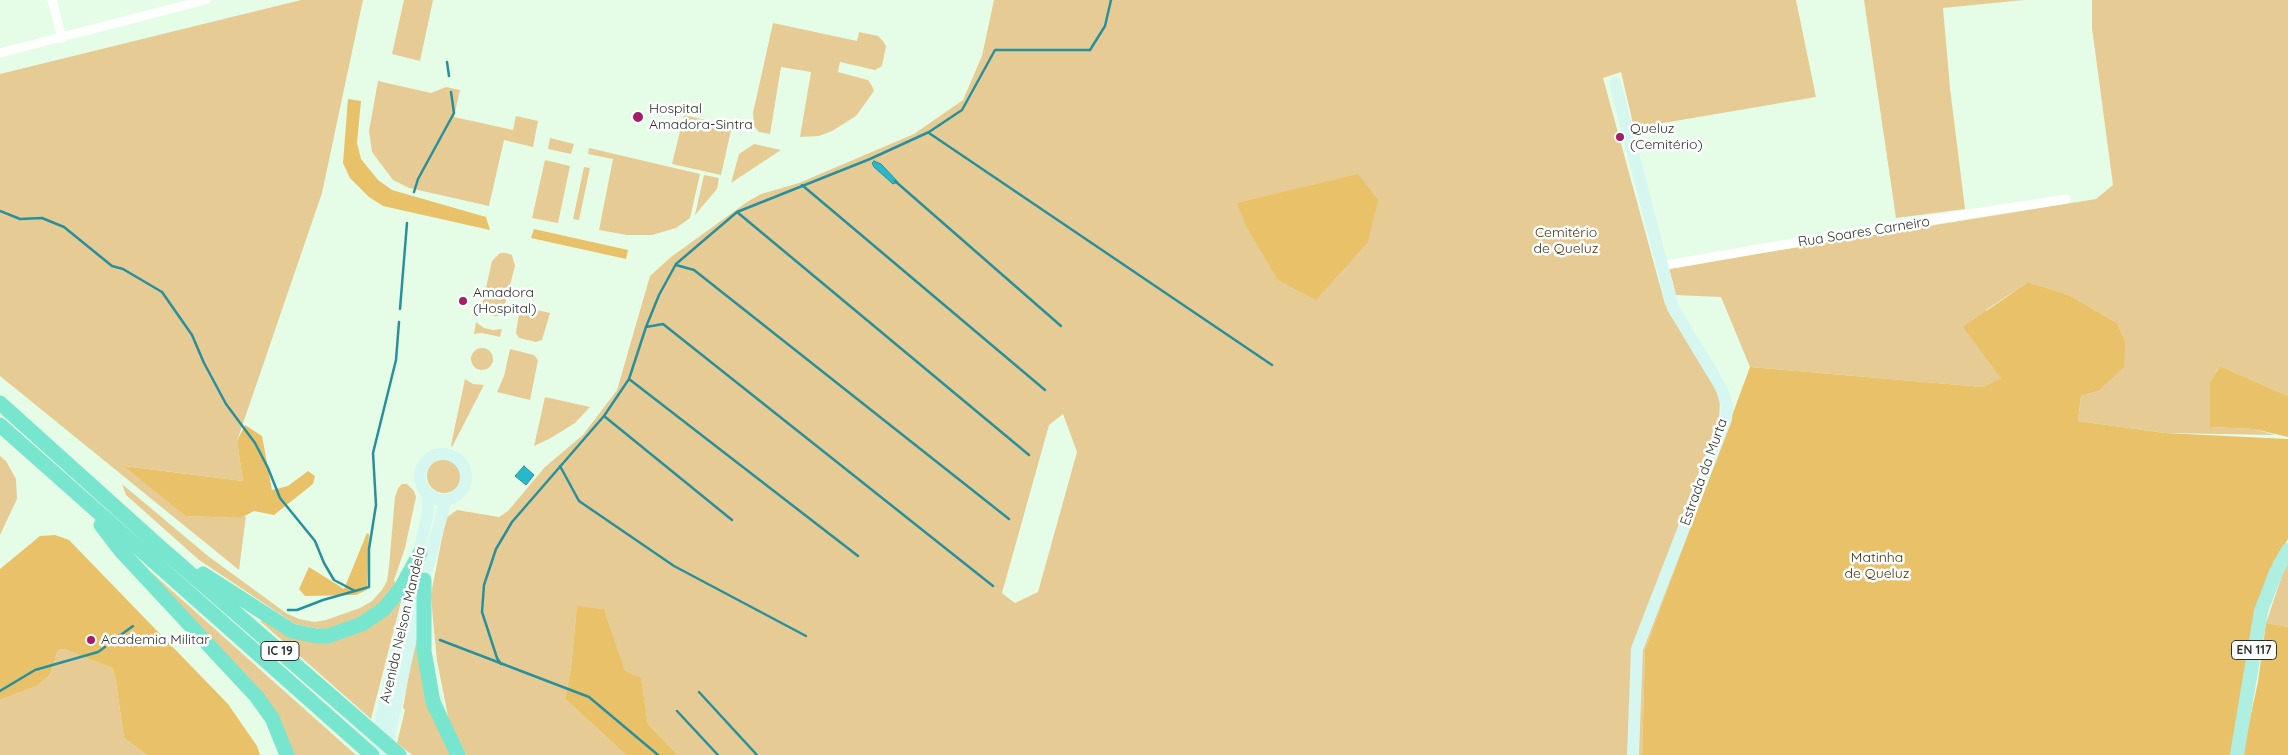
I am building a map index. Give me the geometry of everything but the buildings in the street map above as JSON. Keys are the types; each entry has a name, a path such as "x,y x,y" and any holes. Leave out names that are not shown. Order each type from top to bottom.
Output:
{"highway":[{"name":"IC 19","path":"0,403 162,548 399,755"},
{"name":"IC 19","path":"0,425 373,755"},
{"path":"81,498 121,551 256,696 272,718 287,755"},
{"path":"162,548 277,623 292,631 317,636 342,632 362,624 384,609 401,588 420,553"},
{"path":"424,580 424,652 433,702 458,755"}],"main road":[{"name":"EN 117","path":"2237,755 2261,611 2276,572 2288,550"}],"street":[{"path":"52,0 62,38"},
{"path":"0,53 206,0"},
{"name":"Estrada da Murta","path":"1615,83 1672,308 1722,389 1727,407 1726,419 1636,649 1633,755"},
{"name":"Rua Soares Carneiro","path":"1661,266 1886,227 2066,199"},
{"path":"438,454 448,454 462,464 467,479 465,486 457,496 446,500 440,500 428,494 420,479 425,463 438,454"},
{"name":"Avenida Nelson Mandela","path":"373,755 420,553 428,514 428,494"},
{"name":"Avenida Nelson Mandela","path":"385,755 424,580 446,500"}],"green space":[{"path":"301,0 363,0 322,193 237,441 243,481 125,466 185,516 241,518 246,516 239,570 0,376 0,74"},
{"path":"404,0 433,0 420,61 392,54"},
{"name":"Cemitério de Queluz","path":"994,0 1796,0 1816,97 1634,128 1621,72 1603,78 1665,304 1711,378 1720,401 1719,420 1727,429 1645,650 1642,755 678,755 648,724 641,679 625,672 604,609 577,607 571,667 565,699 626,755 466,755 449,721 437,661 433,620 431,594 446,518 457,510 499,517 508,511 545,467 583,435 617,390 650,276 671,257 761,194 799,183 914,134 963,100 982,56","holes":["1063,414 1077,452 1038,592 1015,603 1002,593 1049,425"]},
{"path":"1864,0 2024,0 1943,8 1950,88 1965,209 1896,218"},
{"path":"2092,0 2288,0 2288,396 2220,366 2210,382 2210,427 2254,429 2275,435 2165,433 2078,421 2081,396 2098,391 2125,341 2117,323 2069,295 2028,282 1986,310 2001,378 1983,387 1750,367 1721,297 1676,295 1669,268 2096,199 2113,185 2092,28"},
{"path":"773,23 857,41 859,32 878,36 883,41 886,46 882,66 875,70 840,62 838,72 868,80 874,91 856,116 832,131 819,136 800,137 811,72 781,67 770,134 759,132 754,126 753,113"},
{"path":"378,81 431,93 446,87 460,90 454,117 513,130 516,116 538,121 533,147 504,140 489,206 409,188 393,180 372,152 369,131"},
{"path":"348,99 361,101 357,143 361,159 378,180 392,190 486,217 490,230 383,206 369,197 350,178 343,163"},
{"path":"684,115 732,126 721,175 672,164"},
{"path":"550,138 574,144 571,154 548,149"},
{"path":"754,144 781,150 731,183 739,154"},
{"path":"589,148 700,174 690,218 676,228 652,235 627,235 599,230 613,159 588,154"},
{"path":"545,160 570,166 558,223 532,218"},
{"path":"584,167 590,168 579,220 573,219"},
{"path":"1358,174 1378,200 1368,242 1316,300 1278,280 1246,226 1237,203"},
{"path":"704,175 719,178 717,189 695,215"},
{"path":"534,229 628,250 626,259 531,238"},
{"path":"500,253 512,255 515,266 503,312 498,316 492,316 485,313 483,301 492,261"},
{"name":"Matinha de Queluz","path":"2028,282 2069,295 2117,323 2125,341 2124,367 2098,391 2081,396 2078,421 2165,433 2288,439 2288,539 2273,563 2232,755 1642,755 1645,650 1750,367 1983,387 2001,378 1963,327"},
{"path":"520,306 550,313 542,340 536,342 519,338 516,333"},
{"path":"476,322 484,328 502,329 500,337 482,333 474,334"},
{"path":"478,348 486,348 493,355 493,363 486,370 478,370 471,363 471,355"},
{"path":"510,349 534,355 538,360 530,400 497,392 504,376"},
{"path":"2220,366 2288,396 2288,437 2254,429 2210,427 2210,382"},
{"path":"465,379 473,384 484,385 452,447 451,445"},
{"path":"545,397 590,407 575,423 534,446"},
{"path":"245,425 262,436 272,490 288,486 308,471 315,476 313,484 274,515 254,511 241,518 185,516 124,466 243,481 237,441"},
{"path":"0,456 6,461 16,479 17,499 0,535"},
{"path":"444,459 451,460 456,464 460,469 460,483 456,488 451,492 444,493 437,492 432,488 428,483 427,476 428,469 432,464 437,460"},
{"path":"122,484 208,556 286,613 299,619 314,622 326,620 360,608 372,601 382,590 387,581 395,497 398,488 402,484 407,484 414,491 416,497 405,548 394,580 396,585 379,605 359,619 326,630 295,624 199,560 126,495"},
{"path":"367,533 369,534 367,590 356,595 305,596 299,589 309,567 344,589"},
{"name":"Academia Militar","path":"55,535 69,540 228,704 257,746 260,755 147,755 124,738 115,676 112,668 64,649 58,650 50,675 37,686 0,700 0,569 40,536"},
{"path":"2288,563 2288,627 2266,623"},
{"path":"152,573 356,755 292,755 286,739 150,575"},
{"path":"402,598 371,719 260,621 266,620 323,640"},
{"path":"577,606 604,609 625,671 641,678 648,724 678,755 626,755 565,699 571,667"},
{"path":"2266,623 2288,627 2288,755 2242,755 2258,682"},
{"path":"416,633 452,755 412,755 397,743 405,710 403,708"},
{"path":"64,649 112,668 115,676 124,738 147,755 0,755 0,700 37,686 50,675 58,650"}],"water":[{"path":"874,161 881,164 898,182 893,184 874,167 872,163"},
{"path":"524,466 534,475 526,485 515,476"}],"waterway":[{"path":"501,664 497,658 482,612 484,585 496,549 512,522 604,416 629,379 659,295 676,264 737,212 870,159 929,132 962,110 995,50 1090,50 1105,26 1111,0"},
{"path":"447,62 449,76"},
{"path":"414,192 418,179 454,113 451,92"},
{"path":"929,133 1272,365"},
{"path":"895,181 1061,326"},
{"path":"802,185 1045,390"},
{"path":"0,211 20,219 42,218 64,227 112,266 123,269 162,292 192,335 204,363 226,404 255,443 280,498 315,541 324,563 334,580 355,591"},
{"path":"737,212 1029,455"},
{"path":"400,309 407,223"},
{"path":"676,265 694,270 1009,519"},
{"path":"288,610 297,610 323,600 369,587 369,549 376,505 373,453 396,360 399,322"},
{"path":"646,327 663,324 993,586"},
{"path":"629,379 858,556"},
{"path":"604,416 732,520"},
{"path":"560,466 579,501 674,566 806,636"},
{"path":"118,637 133,626"},
{"path":"440,640 589,697 658,755"},
{"path":"0,691 35,670 98,652 105,647"},
{"path":"699,692 757,755"},
{"path":"677,711 718,755"}],"place":[{"name":"Hospital Amadora-Sintra","path":"638,117"},
{"name":"Queluz (Cemitério)","path":"1620,137"},
{"name":"Amadora (Hospital)","path":"463,301"},
{"name":"Academia Militar","path":"91,640"}]}
